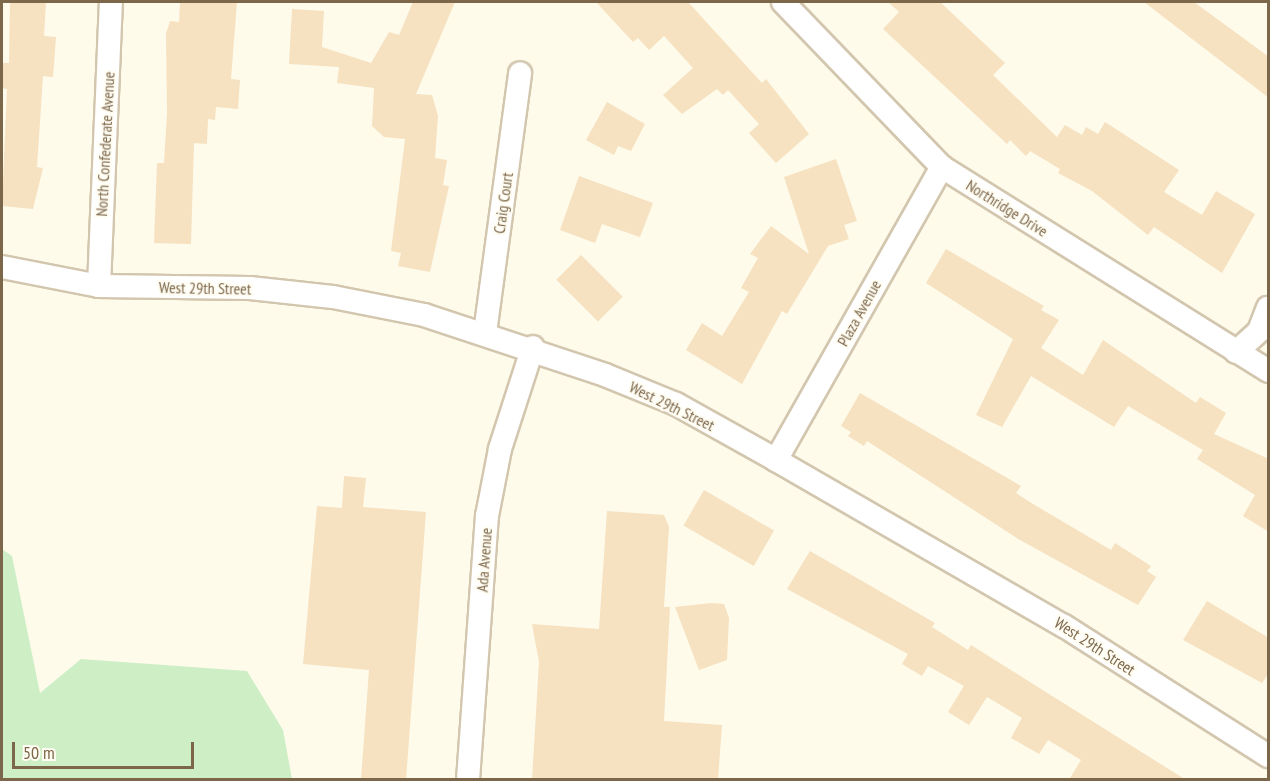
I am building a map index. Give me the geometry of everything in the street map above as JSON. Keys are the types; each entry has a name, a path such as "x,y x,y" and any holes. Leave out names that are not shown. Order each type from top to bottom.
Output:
{"street":[{"name":"North Confederate Avenue","path":"99,286 111,2"},
{"name":"Northridge Drive","path":"783,2 942,167 1236,352 1269,370"},
{"name":"Craig Court","path":"485,333 520,73"},
{"name":"Plaza Avenue","path":"776,460 942,167"},
{"name":"West 29th Street","path":"2,267 99,286 250,288 333,297 485,333 533,347 676,404 1064,626 1269,756"},
{"path":"1236,352 1259,331 1269,308"},
{"name":"Ada Avenue","path":"468,780 487,516 500,449 533,347"}],"green space":[{"path":"2,549 12,556 40,693 81,659 247,671 283,730 292,779 2,779"}],"building":[{"path":"10,2 46,2 44,36 56,37 53,77 43,76 37,167 43,168 33,209 2,206 7,89 2,88 2,63 9,63"},
{"path":"180,2 237,2 231,79 240,80 238,109 216,107 215,120 208,119 207,144 194,143 191,244 154,243 157,163 164,163 167,113 166,34 170,21 179,22"},
{"path":"413,2 455,2 416,94 432,95 438,116 435,158 447,160 443,185 449,186 430,272 398,266 401,253 391,251 405,139 384,137 372,126 374,88 337,83 339,67 289,64 292,9 324,11 322,47 371,63 389,32 399,35"},
{"path":"596,2 688,2 762,83 766,79 809,134 776,163 749,133 759,124 728,90 723,95 717,89 682,114 663,95 693,68 664,36 649,50 638,38 633,42"},
{"path":"888,2 940,2 1005,63 993,75 1057,137 1065,125 1082,135 1086,127 1098,134 1105,122 1179,170 1164,192 1202,215 1216,191 1255,214 1222,273 1154,227 1148,235 1092,191 1058,173 1060,169 1030,151 1026,156 1010,140 1007,144 883,29 899,12"},
{"path":"1144,2 1194,2 1269,57 1269,98"},
{"path":"607,102 645,124 631,151 618,146 614,155 586,140"},
{"path":"836,159 857,221 844,225 849,239 828,246 787,314 782,311 742,384 686,350 702,323 722,336 749,292 741,288 758,258 750,254 771,226 809,254 784,177"},
{"path":"579,176 653,203 640,237 602,224 595,243 560,230"},
{"path":"946,249 1044,306 1041,310 1059,320 1041,348 1083,375 1103,340 1196,403 1200,397 1226,413 1214,434 1269,459 1269,532 1243,516 1255,495 1197,459 1203,450 1128,406 1114,427 1031,376 1002,427 976,415 1013,339 926,283"},
{"path":"581,255 623,297 598,321 556,280"},
{"path":"860,393 1021,486 1016,493 1033,504 1111,550 1115,543 1151,566 1147,571 1156,577 1138,605 1020,540 867,441 864,446 848,436 851,432 841,426"},
{"path":"344,476 366,478 363,507 426,512 406,780 361,780 369,670 303,664 317,506 342,508"},
{"path":"704,490 774,530 754,566 684,526"},
{"path":"607,511 664,515 669,527 664,607 670,607 664,721 722,725 718,780 532,780 539,662 532,624 599,629"},
{"path":"810,551 935,623 932,627 968,650 971,645 1186,780 1069,780 1081,760 1048,740 1039,754 1011,738 1022,718 987,697 969,725 948,712 964,686 928,666 922,676 902,664 908,654 787,589"},
{"path":"1207,601 1269,638 1269,673 1262,683 1183,640"},
{"path":"724,604 729,618 727,660 699,670 675,607"}]}
